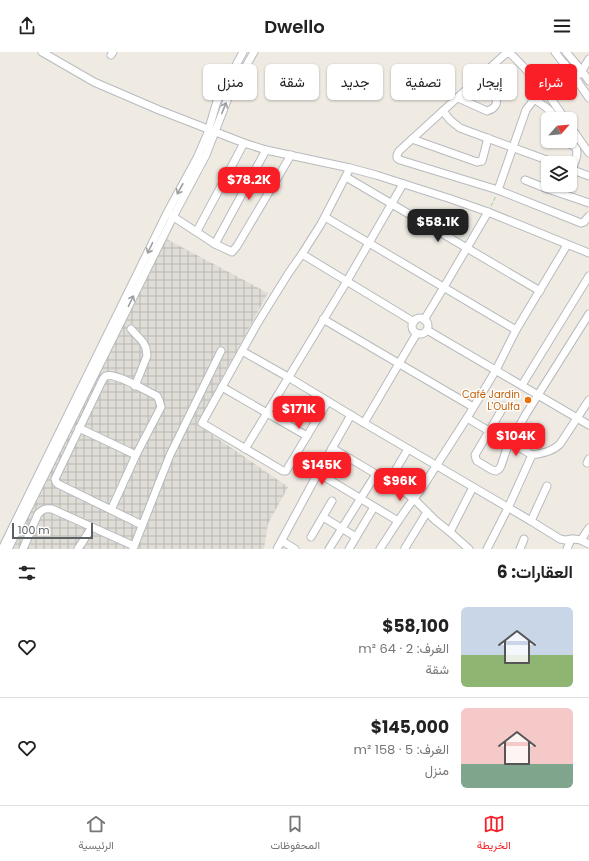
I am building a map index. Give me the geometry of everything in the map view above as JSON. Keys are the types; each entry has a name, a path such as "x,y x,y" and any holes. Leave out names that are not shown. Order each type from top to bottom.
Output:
{"street":[{"path":"42,52 94,82 211,131 266,150 350,168 489,210 589,253"},
{"path":"211,131 217,101 243,52"},
{"path":"8,549 197,158 254,52"},
{"path":"555,52 565,64"},
{"path":"566,52 589,81"},
{"path":"525,68 511,54 507,53 399,151 397,158 498,192 581,224 589,216"},
{"path":"577,78 589,59"},
{"path":"577,80 589,98"},
{"path":"458,98 488,111 492,110 496,106 497,100"},
{"path":"498,192 526,110 533,100"},
{"path":"535,100 551,112"},
{"path":"552,100 560,112"},
{"path":"444,111 450,120 460,128 541,158"},
{"path":"577,136 589,153"},
{"path":"412,139 477,162 482,161 488,138"},
{"path":"197,231 244,143"},
{"path":"215,244 266,150"},
{"path":"170,215 215,244 232,252 291,155"},
{"path":"328,401 286,471 283,471 202,423 242,351 288,274 325,217 350,168"},
{"path":"577,172 589,176"},
{"path":"346,178 540,291"},
{"path":"525,180 541,184"},
{"path":"245,449 347,281 403,184"},
{"path":"565,192 589,203"},
{"path":"424,320 489,210"},
{"path":"2,549 170,215"},
{"path":"325,217 516,330"},
{"path":"380,549 437,466 467,418 496,370 516,330 568,245"},
{"path":"302,254 414,322"},
{"path":"522,385 589,276"},
{"path":"504,406 475,455 477,461 496,471 501,466 507,448 526,414 588,318"},
{"path":"323,319 473,407"},
{"path":"418,319 424,320 428,325 428,330 422,334 416,333 412,327 414,322 418,319"},
{"path":"131,329 143,342 146,348 147,356 135,386"},
{"path":"428,330 589,425"},
{"path":"364,423 416,333"},
{"path":"22,549 38,514 46,508 52,509 92,527 133,548 170,455 221,351"},
{"path":"242,351 560,539 581,540 589,544"},
{"path":"111,510 136,455 161,407 157,396 112,375 106,376 102,380 55,478 58,484 111,510 142,525"},
{"path":"222,387 307,436"},
{"path":"510,442 532,455 556,448 589,400"},
{"path":"277,549 351,415"},
{"path":"467,418 489,431"},
{"path":"79,428 136,455"},
{"path":"332,448 389,481 414,499 469,549"},
{"path":"389,481 408,449"},
{"path":"487,549 498,530 532,455"},
{"path":"318,473 398,521"},
{"path":"329,549 376,474"},
{"path":"531,521 547,486"},
{"path":"450,532 473,487"},
{"path":"311,537 332,501"},
{"path":"349,549 374,507"},
{"path":"405,548 427,512"},
{"path":"322,517 356,538"},
{"path":"78,549 92,527"},
{"path":"581,540 589,528"},
{"path":"520,549 524,539"},
{"path":"567,549 571,539"},
{"path":"282,541 295,549"}],"path":[{"path":"489,210 498,192"}],"shaded area":[{"path":"161,236 268,293 197,424 288,487 268,524 264,549 12,549"}],"place":[{"name":"Café Jardin L'Oulfa","path":"528,400"}]}
